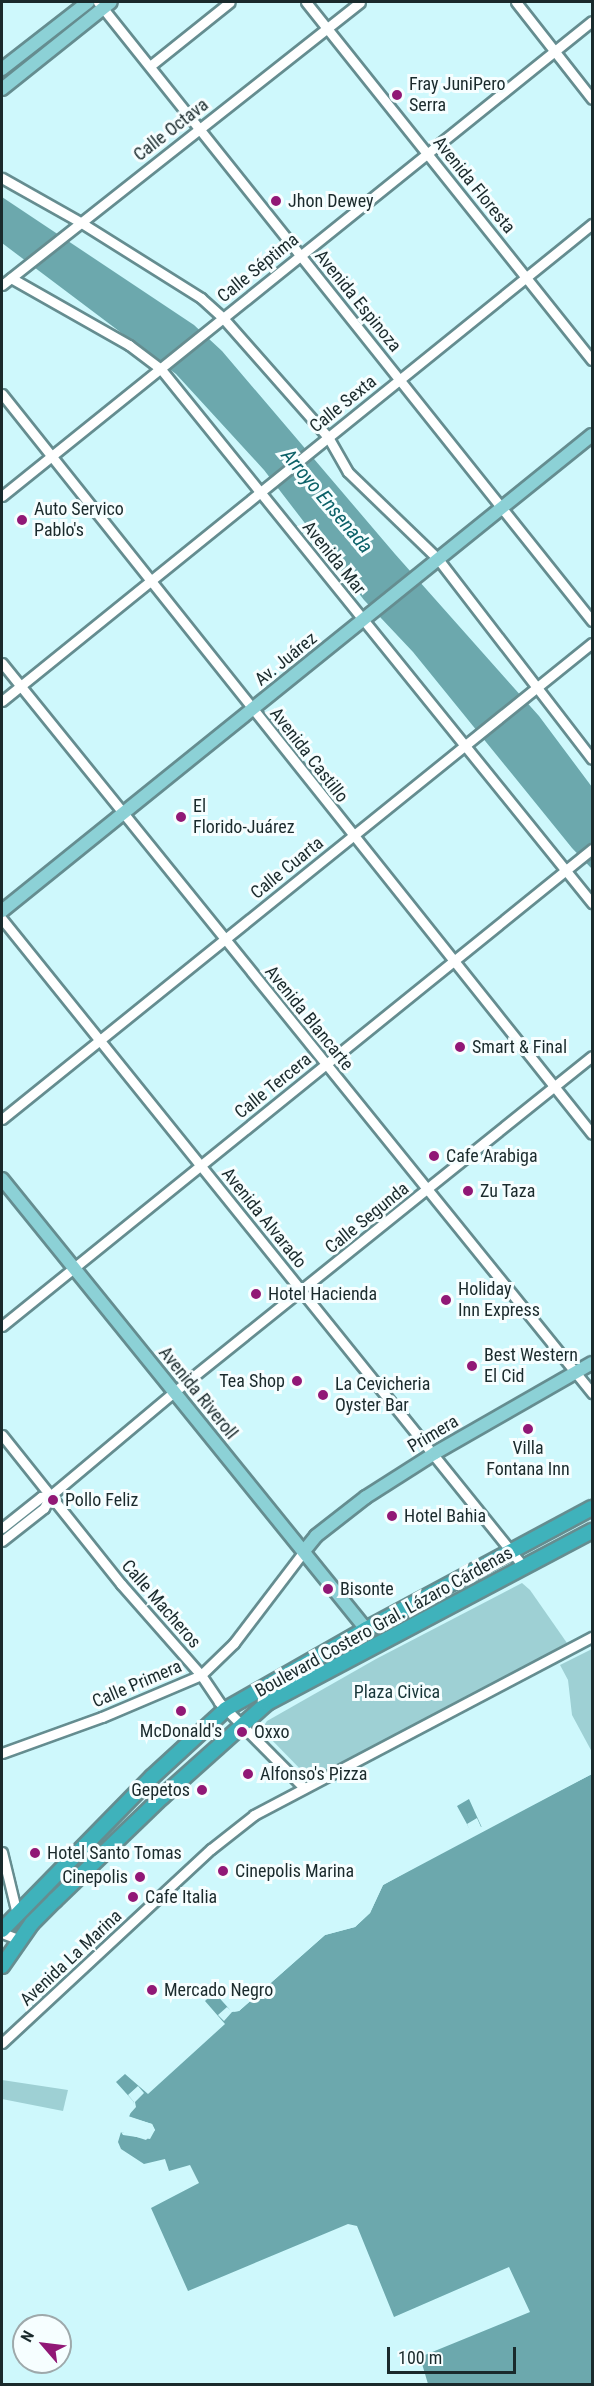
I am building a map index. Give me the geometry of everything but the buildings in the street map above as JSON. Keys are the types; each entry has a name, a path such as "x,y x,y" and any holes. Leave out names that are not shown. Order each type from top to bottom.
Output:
{"highway":[{"name":"Boulevard Costero Gral. Lázaro Cárdenas","path":"2,1931 152,1776 226,1709 366,1629 592,1508"},
{"name":"Boulevard Costero Gral. Lázaro Cárdenas","path":"2,1966 32,1923 155,1804 267,1703 592,1531"}],"main road":[{"path":"2,69 88,2"},
{"path":"2,89 104,4"},
{"name":"Av. Juárez","path":"2,911 592,435"},
{"name":"Avenida Riveroll","path":"2,1179 366,1629"},
{"name":"Primera","path":"304,1551 316,1536 338,1517 435,1453 592,1363"}],"street":[{"path":"150,66 230,2"},
{"name":"Avenida Floresta","path":"306,2 592,360"},
{"name":"Calle Octava","path":"2,285 360,2"},
{"path":"516,2 592,99"},
{"name":"Avenida Espinoza","path":"104,4 150,66 592,621"},
{"name":"Calle Séptima","path":"2,496 592,21"},
{"path":"2,178 80,222 201,298 223,318 325,439 348,472 438,559 592,759"},
{"name":"Calle Sexta","path":"2,700 592,224"},
{"name":"Avenida Mar","path":"11,278 129,345 160,368 261,491 362,620 467,742 569,867 592,903"},
{"name":"Avenida Castillo","path":"2,394 352,836 592,1134"},
{"name":"Calle Cuarta","path":"2,1119 592,643"},
{"name":"Avenida Blancarte","path":"2,663 426,1191 592,1393"},
{"name":"Calle Tercera","path":"2,1326 592,849"},
{"name":"Avenida Alvarado","path":"2,919 524,1566"},
{"name":"Calle Segunda","path":"2,1541 46,1500 174,1392 302,1292 592,1056"},
{"name":"Calle Macheros","path":"2,1435 46,1500 201,1675 241,1726 304,1788"},
{"name":"Calle Segunda","path":"2,1528 46,1500"},
{"name":"Calle Primera","path":"2,1753 102,1717 201,1675 234,1644 304,1551"},
{"name":"Avenida La Marina","path":"2,2043 238,1827 272,1803 592,1637"},
{"path":"2,1852 17,1914 32,1923"},
{"path":"2,1918 17,1914"},
{"path":"2,1931 20,1940"}],"green space":[{"name":"Plaza Civica","path":"522,1583 530,1590 567,1643 321,1778 308,1777 265,1733 263,1727 267,1721 376,1659"},
{"path":"592,1649 592,1752 572,1715 568,1680 560,1665"},
{"path":"2,2080 68,2090 63,2111 2,2099"}],"water":[{"name":"Arroyo Ensenada","path":"2,197 194,325 222,351 395,554 539,716 592,787 592,869 572,848 413,652 364,600 264,470 176,374 2,243"},
{"path":"592,1774 592,2384 428,2384 420,2357 530,2312 509,2267 394,2317 357,2226 348,2224 188,2291 151,2208 199,2183 190,2165 169,2171 165,2159 144,2164 121,2149 118,2142 121,2132 146,2140 155,2130 152,2124 129,2117 134,2102 116,2082 125,2074 148,2094 225,2024 205,2001 214,1992 232,2012 239,2011 325,1935 355,1927 370,1913 383,1885 473,1835 457,1806 469,1799 483,1830"}],"pier":[{"path":"592,1771 592,1774 383,1885 370,1913 355,1927 325,1935 239,2011 233,2012 324,1933 349,1927 361,1920 370,1909 378,1886 471,1833 467,1824 477,1818 481,1827 484,1826"},
{"path":"227,2007 233,2012 224,2021 218,2015"},
{"path":"138,2086 144,2093 135,2102 136,2107 128,2116 152,2124 155,2130 150,2139 123,2135 121,2132 146,2137 152,2130 148,2124 128,2120 125,2116 134,2102 128,2095"}],"place":[{"name":"Fray JuniPero Serra","path":"397,95"},
{"name":"Jhon Dewey","path":"276,201"},
{"name":"Auto Servico Pablo's","path":"22,520"},
{"name":"El Florido-Juárez","path":"181,817"},
{"name":"Smart & Final","path":"460,1047"},
{"name":"Cafe Arabiga","path":"434,1156"},
{"name":"Zu Taza","path":"468,1191"},
{"name":"Hotel Hacienda","path":"256,1294"},
{"name":"Holiday Inn Express","path":"446,1300"},
{"name":"Best Western El Cid","path":"472,1366"},
{"name":"Tea Shop","path":"297,1381"},
{"name":"La Cevicheria Oyster Bar","path":"323,1395"},
{"name":"Villa Fontana Inn","path":"528,1429"},
{"name":"Pollo Feliz","path":"53,1500"},
{"name":"Hotel Bahia","path":"392,1516"},
{"name":"Bisonte","path":"328,1589"},
{"name":"McDonald's","path":"181,1711"},
{"name":"Oxxo","path":"242,1732"},
{"name":"Alfonso's Pizza","path":"248,1774"},
{"name":"Gepetos","path":"202,1790"},
{"name":"Hotel Santo Tomas","path":"35,1853"},
{"name":"Cinepolis Marina","path":"223,1871"},
{"name":"Cinepolis","path":"140,1877"},
{"name":"Cafe Italia","path":"133,1897"},
{"name":"Mercado Negro","path":"152,1990"}]}
